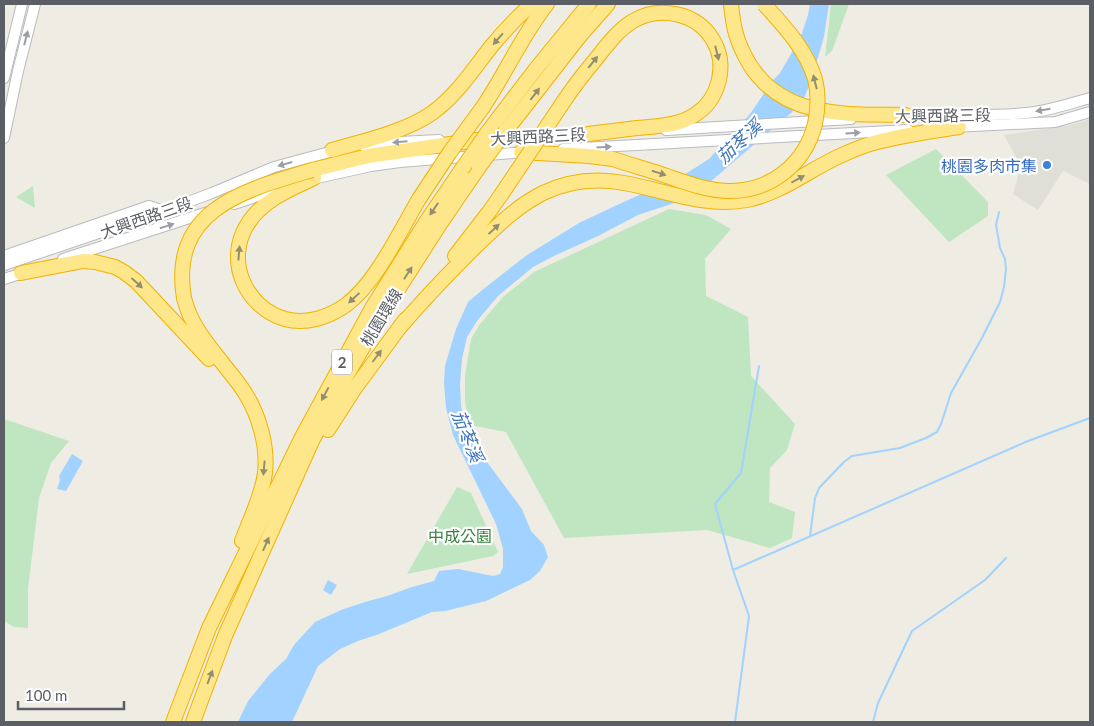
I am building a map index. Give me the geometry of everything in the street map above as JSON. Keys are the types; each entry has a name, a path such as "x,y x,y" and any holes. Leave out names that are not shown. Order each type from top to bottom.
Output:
{"highway":[{"path":"332,150 406,127 431,114 454,93 511,24 532,4"},
{"path":"313,174 269,202 256,214 247,225 238,251 238,266 241,278 248,292 266,310 286,319 301,321 325,316 347,304 369,282 381,265 419,199 483,106 532,24 547,4"},
{"name":"桃園環線","path":"192,722 225,636 253,571 320,425 341,385 440,224 479,167 495,134 535,70 589,4"},
{"name":"桃園環線","path":"236,564 302,436 372,308 428,218 462,169 495,134 608,4"},
{"path":"731,4 734,25 746,59 758,76 772,90 805,107 833,112 906,115"},
{"path":"521,152 589,156 613,160 696,185 729,191 742,190 768,183 783,174 797,161 809,140 817,114 818,100 815,78 804,52 764,4"},
{"path":"278,516 337,415 371,364 476,229 564,101 605,48 633,21 653,13 671,13 689,18 706,31 714,41 718,54 720,76 714,94 704,108 688,119 664,126 588,134"},
{"path":"400,326 449,272 502,221 544,193 584,181 605,181 627,184 700,201 736,202 774,191 840,156 876,142 959,127"},
{"path":"173,722 236,564 265,473 263,438 258,420 246,394 190,318 181,278 183,260 191,238 214,209 240,194 271,182 313,174 368,156 495,134"},
{"path":"21,273 84,262 105,264 124,272 146,291 227,378 258,420"}],"street":[{"path":"4,78 5,66 22,4"},
{"path":"4,138 35,4"},
{"path":"5,66 18,71"},
{"name":"大興西路三段","path":"4,265 164,211 212,193 274,166 332,150 495,134 588,134 719,128 906,115 1033,112 1057,108 1090,98"},
{"name":"大興西路三段","path":"4,278 313,174 400,162 521,152 1055,122 1090,112"},
{"path":"4,256 149,206 164,211"}],"shaded area":[{"path":"1090,119 1090,184 1063,171 1038,210 1013,194 1021,166 1004,135 1071,125"}],"green space":[{"path":"831,4 849,4 832,51 825,57"},
{"path":"936,149 988,202 988,216 949,242 886,175"},
{"path":"33,186 35,208 16,197"},
{"path":"669,209 706,215 731,229 705,259 706,296 748,317 751,376 795,424 787,450 770,468 769,502 795,512 792,538 770,548 707,530 564,538 506,432 470,425 465,402 465,375 471,339 480,324 503,297 534,272"},
{"path":"4,419 69,441 51,463 39,498 28,589 28,628 14,627 4,621"},
{"name":"中成公園","path":"457,487 471,493 498,552 493,556 407,574"}],"water":[{"name":"茄苳溪","path":"810,4 829,4 824,37 804,98 791,113 710,182 688,196 638,215 533,267 498,296 477,321 467,337 462,359 460,384 461,406 465,424 475,446 522,509 531,531 544,545 548,557 540,571 530,580 486,601 445,611 432,612 340,649 318,666 292,722 238,722 248,701 270,674 286,659 294,645 315,622 341,610 434,581 439,571 458,569 493,576 500,574 503,567 503,549 496,524 453,435 446,408 445,366 456,329 468,302 527,255 579,223 687,173 709,159 750,114 766,88 780,73 802,33"},
{"path":"72,454 83,461 66,491 57,489 60,480 59,476"},
{"path":"328,580 337,585 331,595 323,590"}],"waterway":[{"path":"810,536 815,498 819,488 844,462 852,456 900,448 937,432 951,393 1000,302 1006,269 996,225 999,212"},
{"path":"733,570 715,504 741,473 759,366"},
{"path":"735,722 749,616 733,570 1028,441 1090,418"},
{"path":"873,722 878,703 912,631 985,580 1006,558"}],"place":[{"name":"桃園多肉市集","path":"1047,165"}]}
